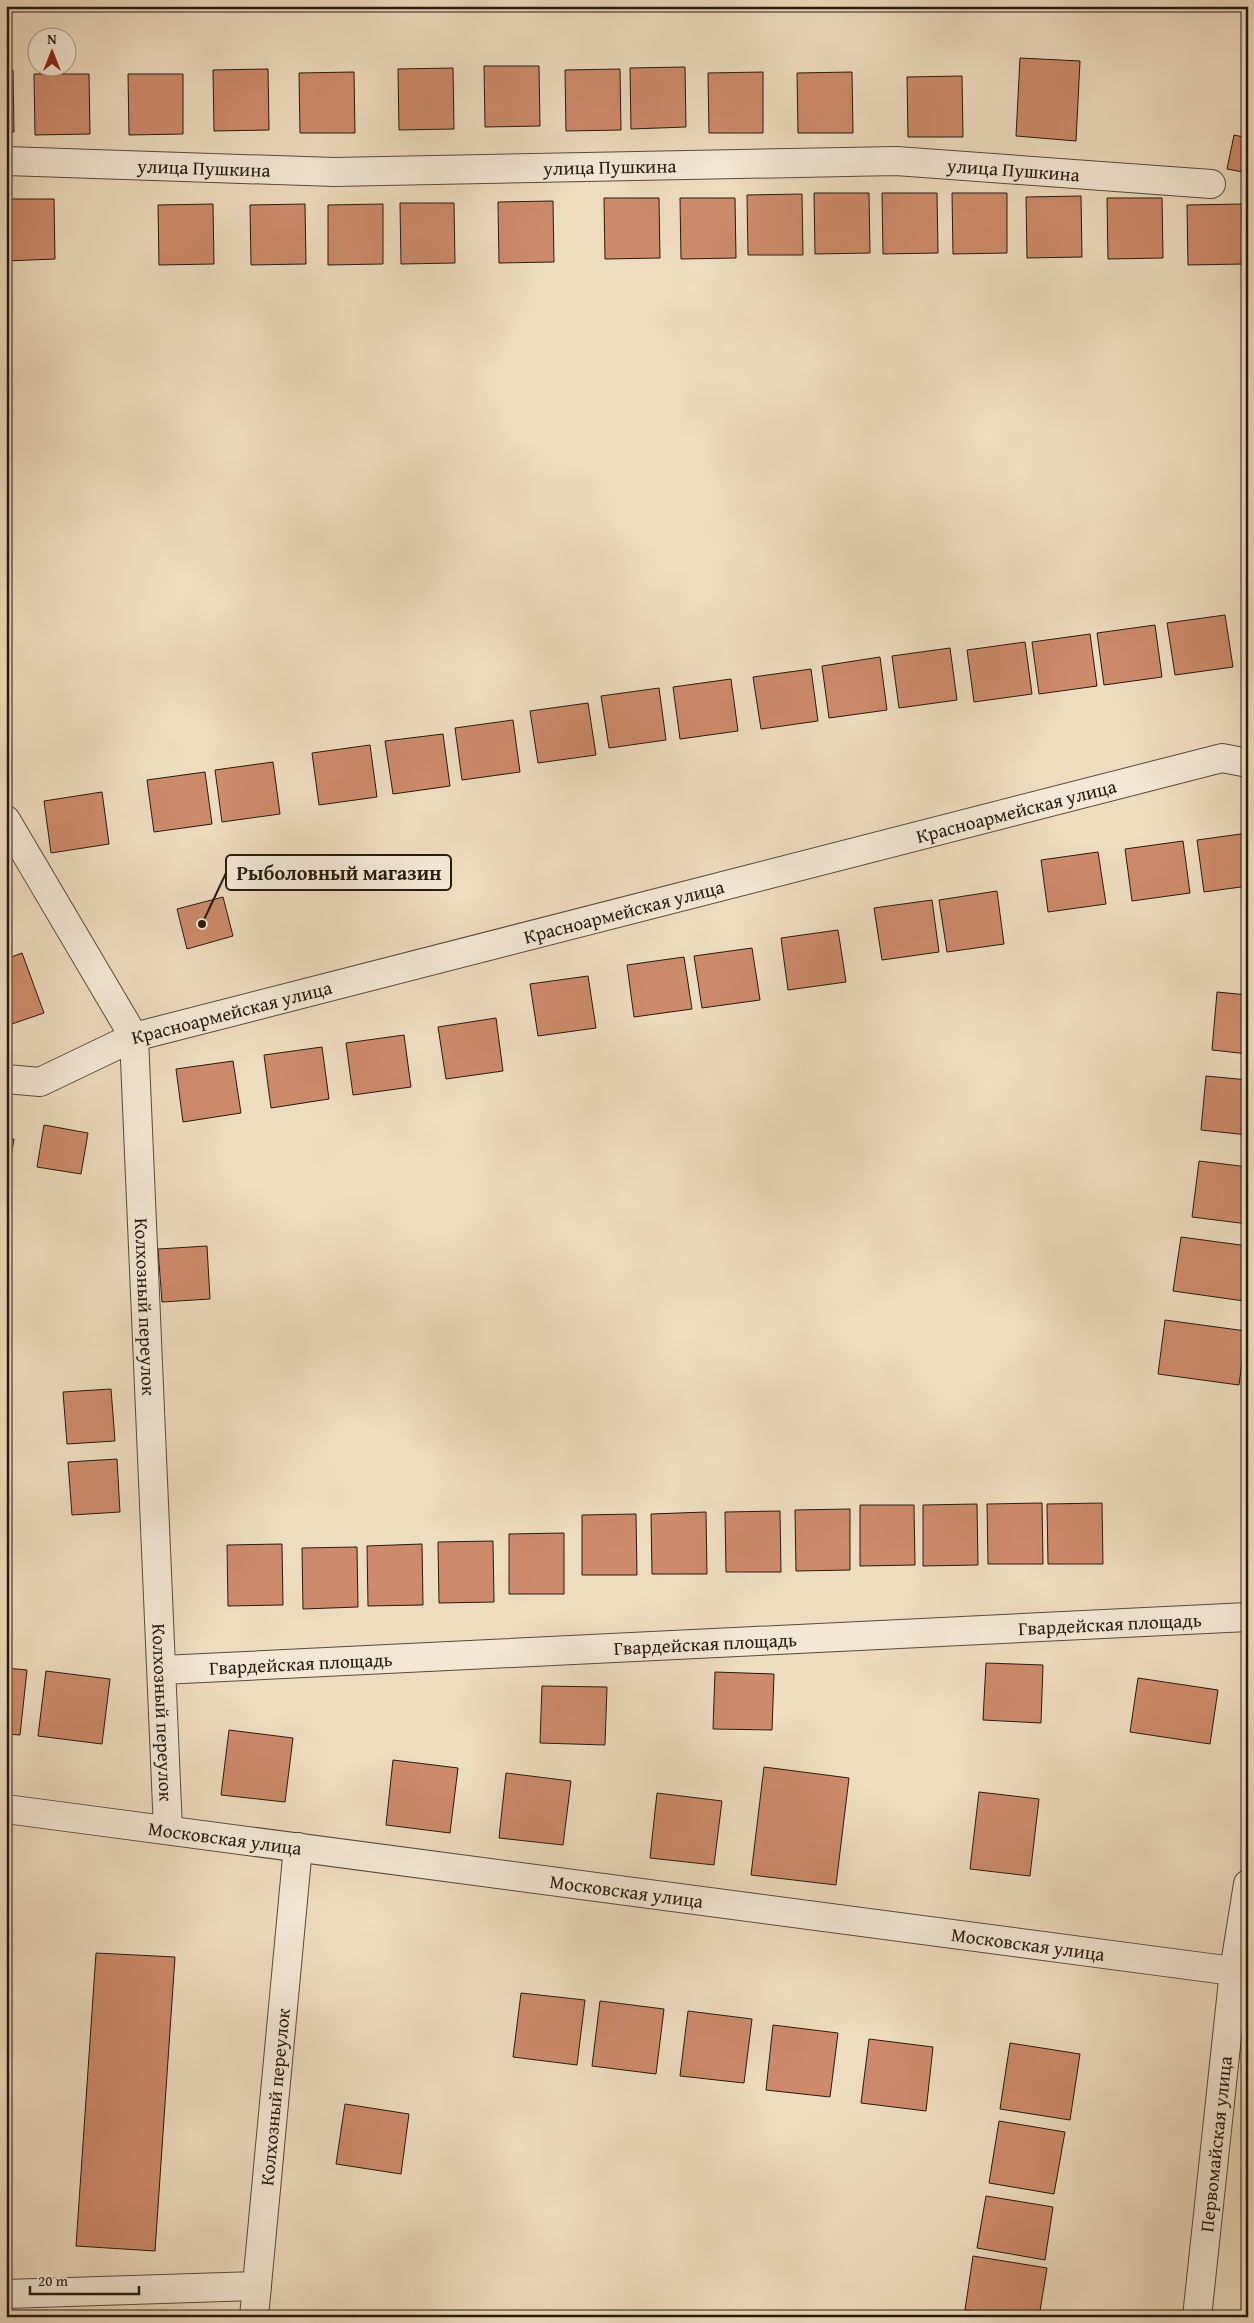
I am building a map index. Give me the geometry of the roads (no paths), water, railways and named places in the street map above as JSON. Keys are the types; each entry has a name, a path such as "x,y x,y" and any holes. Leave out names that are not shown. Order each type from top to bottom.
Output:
{"street":[{"name":"улица Пушкина","path":"6,161 334,172 896,161 1211,184"},
{"name":"Красноармейская улица","path":"6,1079 40,1082 134,1037 1222,758 1248,762"},
{"name":"Колхозный переулок","path":"6,820 134,1037 168,1830"},
{"name":"Гвардейская площадь","path":"162,1670 1248,1618"},
{"name":"Московская улица","path":"6,1809 1241,1972"},
{"name":"Колхозный переулок","path":"254,2317 298,1847"},
{"name":"Первомайская улица","path":"1197,2317 1241,1972 1248,1884"},
{"path":"6,2294 257,2286"}],"place":[{"name":"Рыболовный магазин","path":"202,924"}]}
